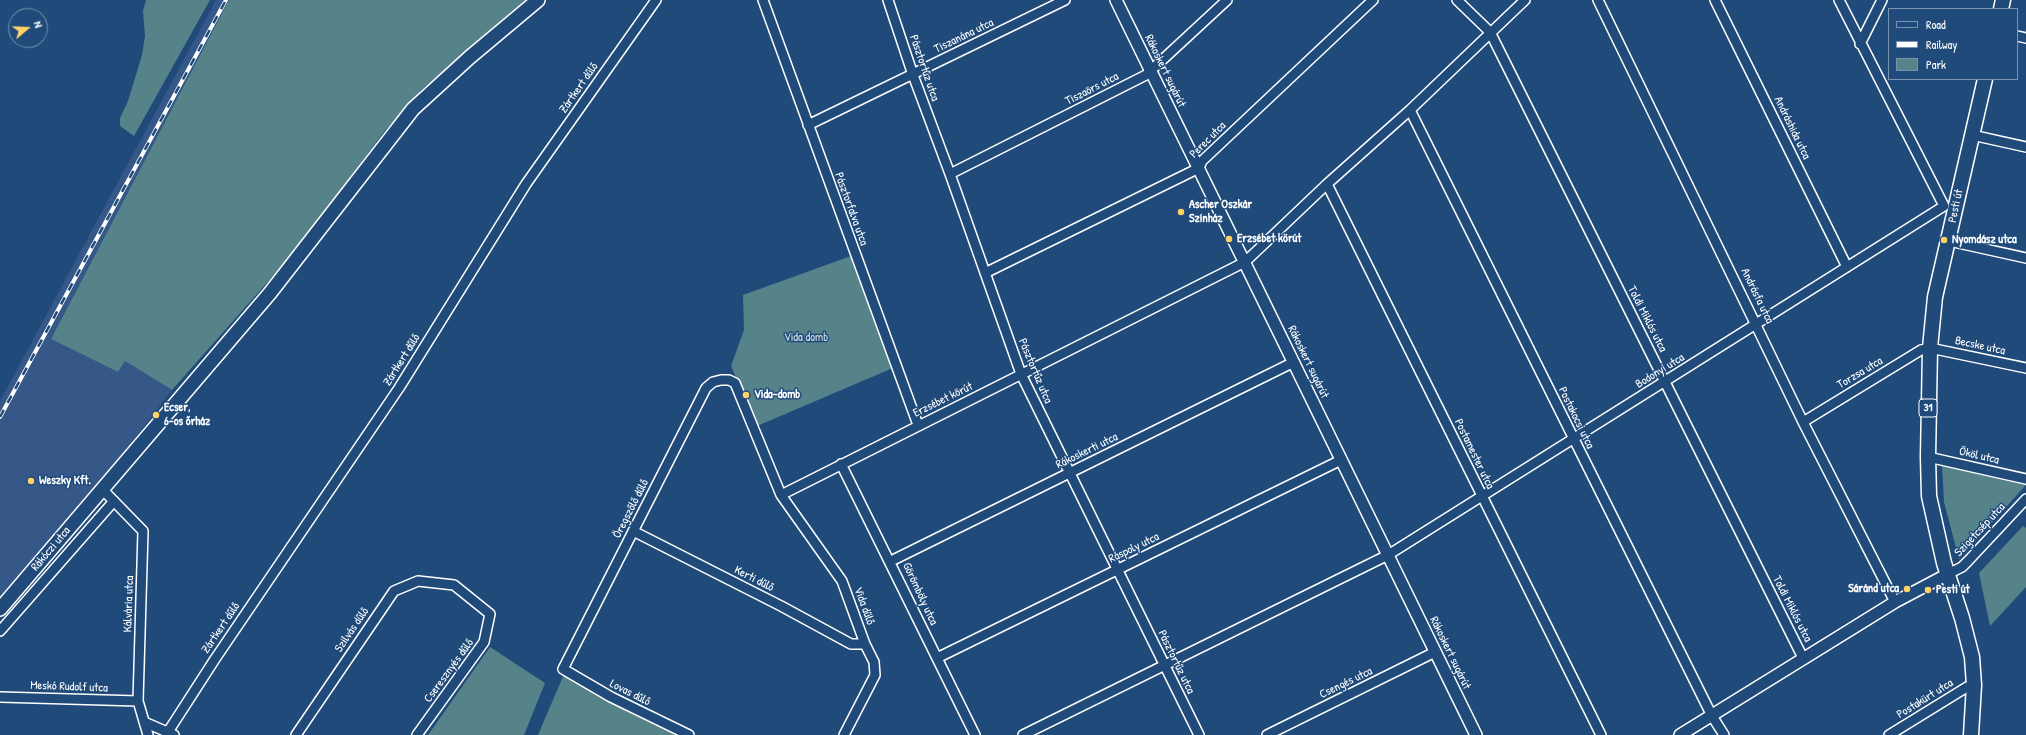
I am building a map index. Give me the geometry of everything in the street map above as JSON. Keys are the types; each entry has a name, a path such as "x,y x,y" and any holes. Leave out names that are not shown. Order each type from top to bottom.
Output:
{"main road":[{"name":"Rákóczi utca","path":"0,609 270,293 413,109 460,66 538,0"},
{"name":"Pesti út","path":"1971,735 1974,673 1968,642 1948,574 1929,496 1928,457 1930,348 1935,297 1948,241 1950,207 1972,135 1985,80"}],"street":[{"name":"Zártkert dűlő","path":"169,734 399,388 526,184 656,0"},
{"name":"Pásztorfalva utca","path":"763,0 918,425"},
{"name":"Pásztortűz utca","path":"888,0 913,75 1021,374 1199,735"},
{"name":"Tiszanána utca","path":"808,125 1065,0"},
{"name":"Rákoskert sugárút","path":"1116,0 1476,735"},
{"name":"Tiszaörs utca","path":"950,174 1141,78 1151,71 1227,0"},
{"name":"Perec utca","path":"985,273 1199,168 1204,160 1373,0"},
{"name":"Toldi Miklós utca","path":"1458,0 1490,32 1803,658"},
{"name":"Erzsébet körút","path":"781,495 1245,262 1327,184 1410,110 1525,0"},
{"name":"Andrásfa utca","path":"1598,0 1757,324 1803,422 1895,602"},
{"name":"Andráshida utca","path":"1715,0 1847,267"},
{"path":"1839,0 1860,44 1950,207"},
{"path":"1860,44 1882,0"},
{"name":"Postakocsi utca","path":"1410,110 1712,716 1724,735"},
{"path":"1972,135 2026,147"},
{"name":"Postamester utca","path":"1327,184 1601,735"},
{"name":"Bodonyi utca","path":"1023,735 1388,555 1847,267 1950,207"},
{"path":"1948,241 2026,258"},
{"name":"Becske utca","path":"1930,348 2026,368"},
{"name":"Torzsa utca","path":"1803,422 1921,350 1930,348"},
{"name":"Rákoskerti utca","path":"891,562 1294,362"},
{"name":"Öregszőlő dűlő","path":"563,669 706,388 713,382 721,380 729,380 735,383"},
{"name":"Vida dűlő","path":"735,383 781,495 842,581 865,644 874,662 875,675 844,735"},
{"name":"Ököl utca","path":"1928,457 2026,479"},
{"name":"Ráspoly utca","path":"937,658 1341,460"},
{"name":"Görömböly utca","path":"841,464 891,562 975,735"},
{"name":"Kálvária utca","path":"102,489 143,531 138,701 148,735"},
{"name":"Szigetcsép utca","path":"1948,574 1962,567 2026,499"},
{"path":"0,631 114,501"},
{"name":"Kerti dűlő","path":"633,531 781,606 851,644 865,644"},
{"path":"1680,735 1895,602 1948,574"},
{"name":"Szilvás dűlő","path":"296,735 394,591 418,581 454,585"},
{"name":"Cseresznyés dűlő","path":"417,735 484,642 490,614 454,585"},
{"name":"Csengés utca","path":"1267,735 1435,652"},
{"name":"Lovas dűlő","path":"563,669 611,697 689,735"},
{"name":"Postakürt utca","path":"1889,735 1967,687 1974,685"},
{"name":"Meskó Rudolf utca","path":"0,697 138,701"},
{"path":"144,722 169,734"}],"shaded area":[{"path":"216,0 229,0 51,339 118,372 125,361 172,390 105,477 0,601 0,401"}],"green space":[{"path":"146,0 210,0 134,136 120,126 120,118 128,101 142,55 145,36 143,11"},
{"path":"229,0 528,0 422,89 383,133 296,250 172,390 125,361 118,372 51,339"},
{"name":"Vida domb","path":"851,256 893,368 757,426 731,366 744,330 743,295"},
{"path":"1942,464 2026,483 2026,485 1959,559 1944,502"},
{"path":"2023,526 2026,528 2026,587 1990,626 1979,573"},
{"path":"490,647 545,683 524,735 428,735"},
{"path":"564,674 686,735 538,735"}],"railway":[{"path":"0,417 226,0"}],"place":[{"name":"Ascher Oszkár Színház","path":"1181,212"},
{"name":"Erzsébet körút","path":"1229,239"},
{"name":"Nyomdász utca","path":"1944,240"},
{"name":"Vida-domb","path":"746,395"},
{"name":"Ecser, 6-os őrház","path":"156,415"},
{"name":"Weszky Kft.","path":"31,481"},
{"name":"Sáránd utca","path":"1907,589"},
{"name":"Pesti út","path":"1928,590"}]}
